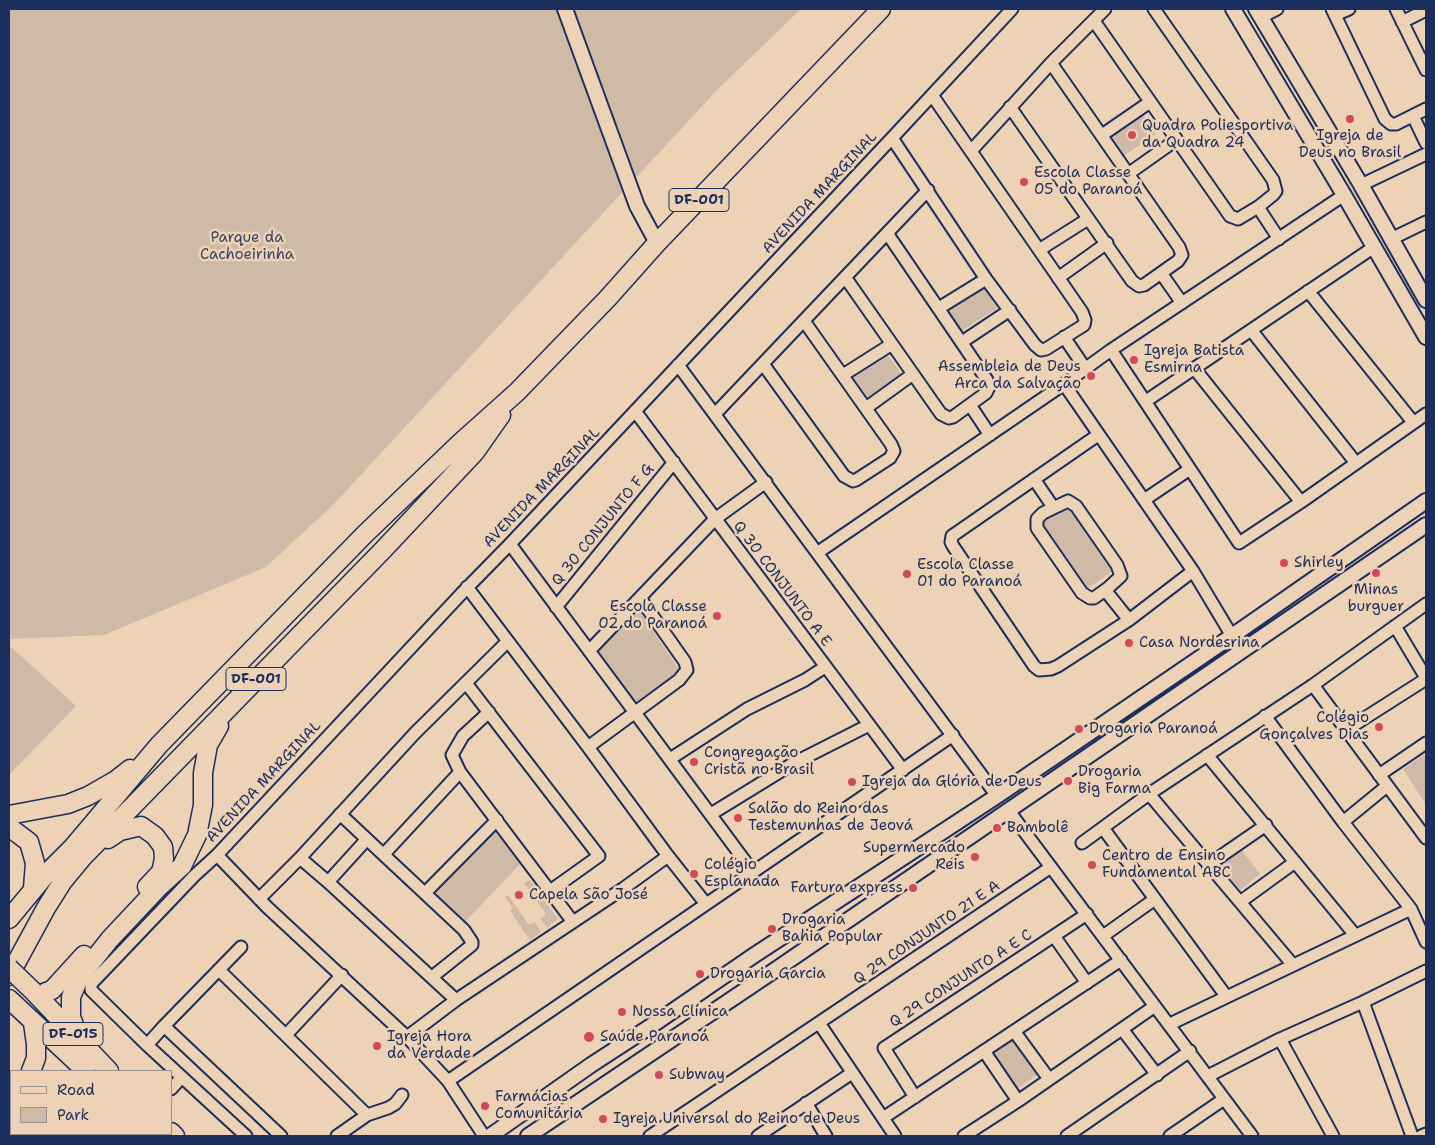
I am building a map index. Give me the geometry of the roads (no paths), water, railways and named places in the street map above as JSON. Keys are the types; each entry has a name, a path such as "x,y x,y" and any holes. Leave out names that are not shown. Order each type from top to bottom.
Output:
{"main road":[{"name":"DF-001","path":"9,919 33,888 73,847 159,745 364,534 516,392 608,298 881,9"},
{"name":"DF-001","path":"9,976 46,908 82,858 382,551 475,452 516,392"},
{"path":"80,1042 71,1017 71,997 79,978 110,939 157,889 188,871 203,805 203,773 208,745 235,700"},
{"path":"9,815 68,804 88,796 116,780 159,745"},
{"path":"9,968 36,993 52,990 161,872 164,859 163,848 155,836 141,826 120,831 82,858"},
{"path":"9,830 12,830 28,842 35,863 33,888"},
{"name":"DF-015","path":"36,993 80,1042 89,1063"},
{"path":"9,999 29,1019 36,1044 36,1058 31,1070"},
{"name":"DF-015","path":"29,1019 89,1063 106,1070"}],"street":[{"path":"565,9 637,206 658,244"},
{"name":"AVENIDA MARGINAL","path":"147,1045 91,990 91,984 188,871 217,855 1012,9"},
{"path":"971,151 1051,63 1104,9"},
{"path":"1094,21 1230,216 1238,219 1273,196 1276,190 1273,180 1154,9"},
{"path":"1233,9 1411,311 1426,330"},
{"path":"1277,9 1258,13 1361,185 1426,301 1425,310 1420,313 1411,311"},
{"path":"1349,9 1334,12 1386,119 1391,124 1396,124 1426,109"},
{"path":"1396,9 1426,70"},
{"path":"1402,22 1426,10"},
{"path":"1265,62 1277,62 1281,57 1282,51"},
{"path":"1010,107 1132,281 1139,286 1178,261 1182,256 1179,247 1051,63"},
{"path":"1279,86 1277,82 1280,73 1288,70 1296,76"},
{"path":"892,138 986,279 1036,346 1041,350 1084,325 1085,320 1082,312 932,95"},
{"path":"1102,134 1150,102"},
{"path":"1413,116 1426,143"},
{"path":"1128,174 1176,140"},
{"path":"1361,185 1426,154"},
{"path":"715,414 928,190"},
{"path":"816,553 1111,350 1344,195"},
{"path":"1258,207 1279,239"},
{"path":"1039,250 1088,219"},
{"path":"1391,239 1426,222"},
{"path":"845,277 942,414 949,418 986,393 989,387 988,380 887,233"},
{"path":"1058,278 1107,243"},
{"path":"1146,402 1374,247"},
{"path":"1161,273 1182,303"},
{"path":"939,308 986,279"},
{"path":"1308,291 1413,422"},
{"path":"962,342 1010,310"},
{"path":"763,364 844,476 853,481 890,458 893,454 891,444 804,321"},
{"path":"1252,330 1356,463"},
{"path":"1064,337 1085,368"},
{"path":"843,375 892,344"},
{"path":"1111,350 1239,542 1301,502 1426,414"},
{"path":"678,365 997,796"},
{"path":"1194,368 1301,502"},
{"path":"866,408 913,374"},
{"path":"1064,384 1193,571 1232,636"},
{"path":"970,405 990,435"},
{"name":"Q 30 CONJUNTO A E","path":"635,412 903,770"},
{"path":"1098,435 952,536 951,542 953,546 1034,666 1040,670 1051,670 1058,666 1129,620 1193,571"},
{"name":"Q 30 CONJUNTO F G","path":"556,607 674,462"},
{"path":"1144,500 1190,469"},
{"path":"1034,478 1053,507"},
{"path":"589,651 715,519 766,482"},
{"path":"1068,501 1076,506 1117,565 1121,576 1094,598 1090,598 1082,593 1037,528 1038,519 1053,507 1068,501"},
{"path":"490,1136 743,963 1059,754 1426,501"},
{"path":"528,1136 781,966 1426,526"},
{"path":"510,544 753,872"},
{"path":"467,587 706,904"},
{"path":"1105,590 1129,620"},
{"path":"588,747 679,680 687,670 685,662 640,598"},
{"path":"1280,602 1274,613 1283,623"},
{"path":"1082,843 1149,794 1313,685 1426,604"},
{"path":"1346,730 1426,678 1395,626"},
{"path":"259,899 300,858 415,733 508,641"},
{"path":"1214,648 1221,650 1224,657 1223,664"},
{"path":"670,759 747,709 825,667"},
{"path":"466,682 598,856 550,890"},
{"path":"1313,685 1426,838"},
{"path":"488,712 463,736 452,755 460,772 573,922"},
{"path":"1269,714 1343,822 1411,909 1426,942"},
{"path":"711,814 794,764 869,724"},
{"path":"448,1082 953,735"},
{"path":"1082,738 1083,748 1086,752 1093,753"},
{"path":"1380,775 1426,743"},
{"path":"1059,754 1067,755 1070,764 1068,770"},
{"path":"1207,755 1355,935"},
{"path":"384,854 460,772"},
{"path":"1343,822 1387,786"},
{"path":"1149,794 1293,965"},
{"path":"1008,811 1052,866 1252,1136"},
{"path":"340,814 464,930 472,942 472,945 432,977"},
{"path":"425,893 497,820"},
{"path":"1208,865 1266,825"},
{"path":"1103,828 1226,996"},
{"path":"328,882 367,839"},
{"path":"217,855 259,899 407,1037 448,1082 484,1136"},
{"path":"407,1037 456,1000 624,888 668,856"},
{"path":"300,858 456,1000"},
{"path":"1240,902 1295,862"},
{"name":"Q 29 CONJUNTO 21 E A","path":"650,1136 1052,866"},
{"path":"1103,936 1156,899"},
{"path":"1170,1024 1411,909"},
{"name":"Q 29 CONJUNTO A E C","path":"915,1096 884,1048 1087,914"},
{"path":"1054,936 1087,983"},
{"path":"241,948 147,1045 246,1136"},
{"path":"883,1118 1121,960"},
{"path":"219,970 367,1115"},
{"path":"286,1035 342,975"},
{"path":"724,976 722,992 728,996 738,995"},
{"path":"1208,1076 1280,1039 1425,976"},
{"path":"694,996 710,1000 711,1007 706,1016"},
{"path":"1362,1002 1412,1136"},
{"path":"964,1136 1155,1006"},
{"path":"819,1024 895,1136"},
{"path":"164,1026 281,1136"},
{"path":"1122,1029 1157,1075"},
{"path":"1014,1031 1049,1079"},
{"path":"1280,1039 1333,1136"},
{"path":"984,1050 1018,1101"},
{"path":"1072,1135 1190,1051"},
{"path":"89,1063 114,1070"},
{"path":"758,1136 852,1073"},
{"path":"172,1087 182,1077"},
{"path":"337,1136 367,1115 388,1108 402,1095"},
{"path":"1173,1135 1224,1099"},
{"path":"806,1103 826,1136"},
{"path":"1421,1136 1426,1134"}],"place":[{"name":"Igreja de Deus no Brasil","path":"1350,119"},
{"name":"Quadra Poliesportiva da Quadra 24","path":"1132,135"},
{"name":"Escola Classe 05 do Paranoá","path":"1024,182"},
{"name":"Igreja Batista Esmirna","path":"1134,360"},
{"name":"Assembleia de Deus Arca da Salvação","path":"1091,376"},
{"name":"Shirley","path":"1284,563"},
{"name":"Minas burguer","path":"1376,573"},
{"name":"Escola Classe 01 do Paranoá","path":"907,574"},
{"name":"Escola Classe 02 do Paranoá","path":"717,616"},
{"name":"Casa Nordesrina","path":"1129,643"},
{"name":"Colégio Gonçalves Dias","path":"1379,727"},
{"name":"Drogaria Paranoá","path":"1079,729"},
{"name":"Congregação Cristã no Brasil","path":"694,762"},
{"name":"Drogaria Big Farma","path":"1068,781"},
{"name":"Igreja da Glória de Deus","path":"852,782"},
{"name":"Salão do Reino das Testemunhas de Jeová","path":"738,818"},
{"name":"Bambolê","path":"997,828"},
{"name":"Supermercado Reis","path":"975,857"},
{"name":"Centro de Ensino Fundamental ABC","path":"1092,865"},
{"name":"Colégio Esplanada","path":"694,874"},
{"name":"Fartura express","path":"913,888"},
{"name":"Capela São José","path":"519,895"},
{"name":"Drogaria Bahia Popular","path":"772,929"},
{"name":"Drogaria Garcia","path":"700,974"},
{"name":"Nossa Clínica","path":"622,1012"},
{"name":"Saúde Paranoá","path":"589,1037"},
{"name":"Igreja Hora da Verdade","path":"377,1046"},
{"name":"Subway","path":"659,1075"},
{"name":"Farmácias Comunitária","path":"485,1106"},
{"name":"Igreja Universal do Reino de Deus","path":"603,1119"}],"park label":[{"name":"Parque da Cachoeirinha","path":"247,246"}]}
